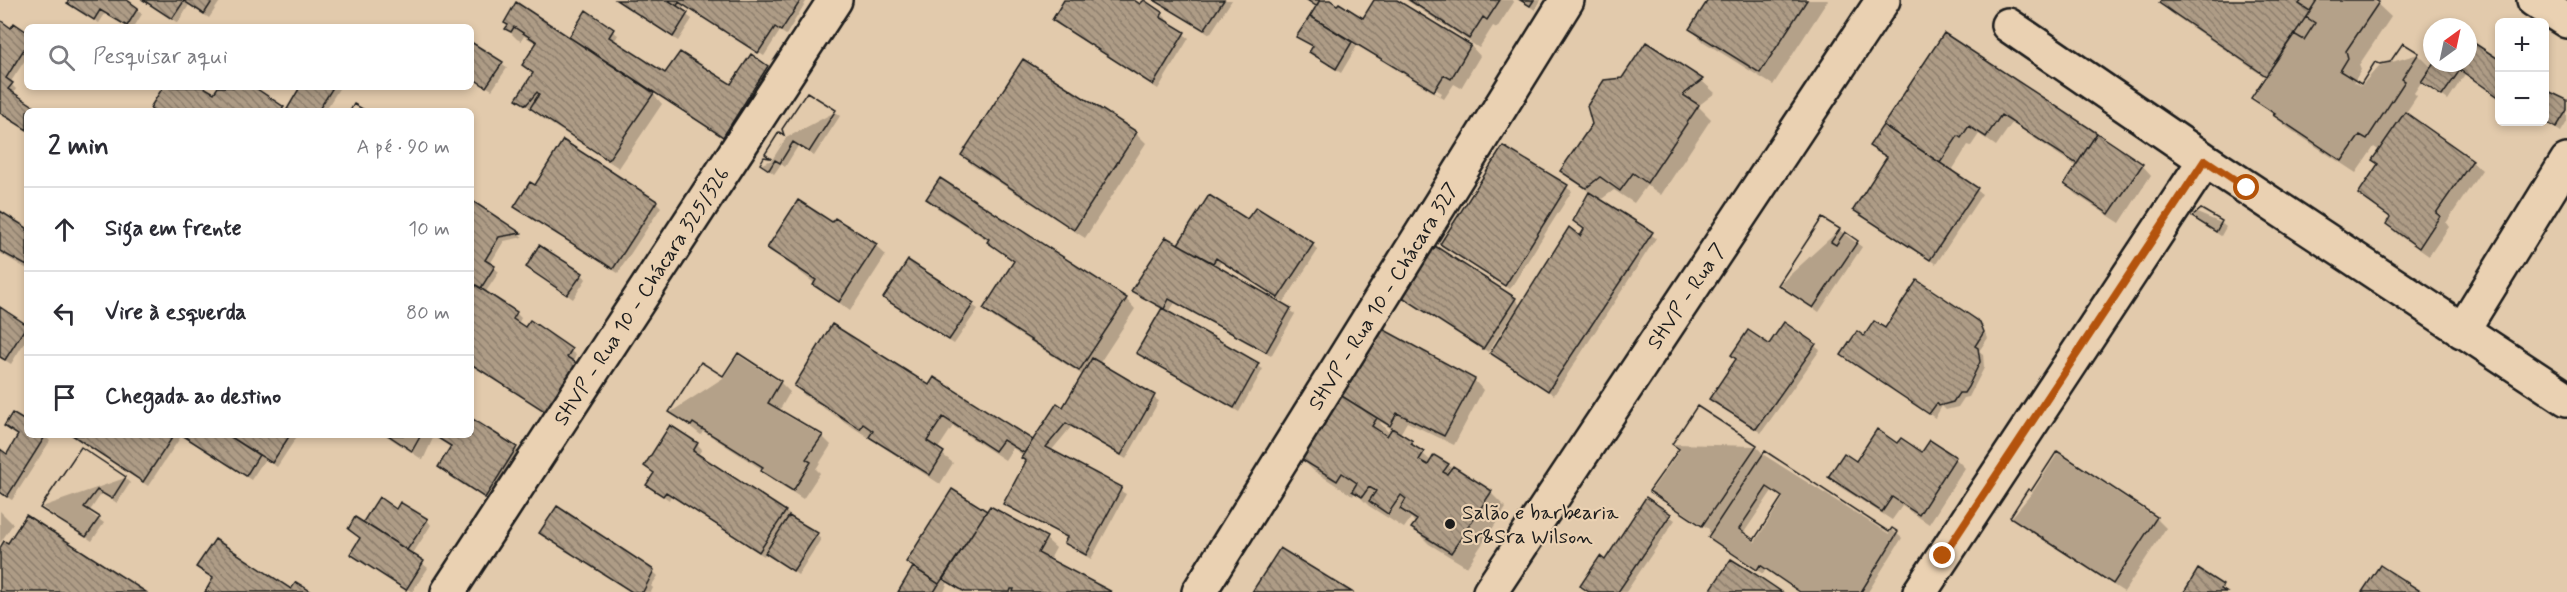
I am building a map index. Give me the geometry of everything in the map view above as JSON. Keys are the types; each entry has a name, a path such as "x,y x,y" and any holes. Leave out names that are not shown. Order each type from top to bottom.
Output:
{"street":[{"name":"SHVP - Rua 10 - Chácara 325/326","path":"448,592 835,0"},
{"name":"SHVP - Rua 10 - Chácara 327","path":"1199,592 1567,0"},
{"name":"SHVP - Rua 7","path":"1490,592 1883,0"},
{"path":"2534,0 2567,21"},
{"path":"2008,25 2205,160 2567,399"},
{"path":"1920,592 2205,160"},
{"path":"2462,331 2567,161"}],"building":[{"path":"69,0 127,0 138,8 128,24 124,24 100,10 94,20 67,3"},
{"path":"143,0 213,0 204,14 184,1 172,19"},
{"path":"616,0 668,0 688,13 673,37"},
{"path":"668,0 801,0 781,31 775,27 758,53 679,2 677,6"},
{"path":"1064,0 1134,0 1140,4 1144,0 1163,13 1160,17 1185,32 1153,85 1052,20"},
{"path":"1154,0 1224,0 1204,30"},
{"path":"1307,0 1320,0 1316,6"},
{"path":"1307,0 1320,0 1316,6"},
{"path":"1320,0 1330,0 1337,5 1339,3 1363,18 1374,0 1397,0 1471,45 1451,79 1444,75 1434,91 1310,16"},
{"path":"1409,0 1500,0 1487,20 1483,17 1469,39"},
{"path":"1520,0 1534,0 1530,6"},
{"path":"1708,0 1807,0 1760,73 1689,29"},
{"path":"2161,0 2302,0 2299,4 2310,11 2266,76 2159,3"},
{"path":"2317,0 2375,0 2379,2 2346,51 2348,58 2340,71 2361,84 2375,62 2380,64 2390,62 2403,43 2419,53 2402,79 2405,81 2367,139 2360,135 2342,161 2251,98 2294,34 2304,40 2315,23 2306,17"},
{"path":"2317,0 2375,0 2379,2 2346,51 2348,58 2340,71 2361,84 2375,62 2380,64 2390,62 2403,43 2419,53 2402,79 2405,81 2367,139 2360,135 2342,161 2251,98 2294,34 2304,40 2315,23 2306,17"},
{"path":"516,2 654,93 608,160 530,108 539,94 537,92 526,105 516,99 533,73 522,65 537,42 514,27 511,32 505,29 508,25 504,23"},
{"path":"586,10 614,29 609,37 665,73 680,52 731,84 751,54 768,66 723,137 569,37"},
{"path":"1310,16 1352,42 1336,69 1309,52 1313,46 1296,37"},
{"path":"0,20 11,28 14,23 24,30 24,49 6,78 13,83 8,89 36,108 24,108 24,128 0,113"},
{"path":"1944,33 2097,133 2077,164 2001,115 1986,137 1969,126 1961,138 1958,136 1940,163 1883,125"},
{"path":"1646,42 1703,79 1683,95 1699,105 1647,183 1633,173 1620,191 1600,177 1586,188 1560,171 1592,124 1587,106 1604,80 1622,78"},
{"path":"474,44 503,62 486,87 474,79"},
{"path":"2477,45 2495,57 2495,94 2463,72 2477,72"},
{"path":"1023,59 1137,132 1074,230 961,155"},
{"path":"2428,72 2459,72 2442,96 2421,82"},
{"path":"161,90 209,90 214,93 216,90 258,90 284,107 283,108 150,108"},
{"path":"298,90 331,90 320,108 288,108"},
{"path":"2549,91 2567,100 2567,110 2556,128 2549,124"},
{"path":"807,92 836,110 809,152 793,142 780,163 775,160 769,170 760,164 764,157 770,158 765,154 779,132 784,135 782,129"},
{"path":"807,92 836,110 809,152 793,142 780,163 775,160 769,170 760,164 764,157 770,158 765,154 779,132 784,135 782,129"},
{"path":"2405,112 2473,160 2436,213 2440,216 2419,248 2386,224 2390,217 2358,194 2378,164 2372,160"},
{"path":"1883,125 1978,188 1930,260 1853,210 1887,157 1869,146"},
{"path":"2097,133 2143,164 2109,214 2064,184"},
{"path":"563,140 657,201 613,269 514,207 530,182 535,185"},
{"path":"1503,146 1568,185 1505,286 1440,244"},
{"path":"940,178 1127,298 1079,371 983,309 1014,261 987,242 989,239 926,199"},
{"path":"1589,192 1653,232 1548,391 1490,353 1569,227 1580,236 1584,229 1573,221"},
{"path":"1209,195 1247,219 1256,207 1314,243 1278,298 1216,258 1213,263 1178,244"},
{"path":"798,200 832,222 835,218 877,244 839,302 813,285 816,280 767,248"},
{"path":"474,202 521,233 499,237 485,260 495,266 481,288 474,284"},
{"path":"2201,209 2222,221 2216,232 2192,217"},
{"path":"2201,209 2222,221 2216,232 2192,217"},
{"path":"0,211 24,226 24,264 0,251"},
{"path":"1822,218 1840,229 1831,242 1836,245 1845,232 1858,241 1813,308 1778,285"},
{"path":"1822,218 1840,229 1831,242 1836,245 1845,232 1858,241 1813,308 1778,285"},
{"path":"1166,237 1291,308 1266,352 1169,299 1164,309 1131,291"},
{"path":"1432,244 1516,298 1483,349 1399,295"},
{"path":"539,245 583,273 567,295 526,267"},
{"path":"908,260 974,303 949,340 883,298"},
{"path":"1917,280 1980,322 1984,332 1975,346 1978,348 1980,362 1964,393 1959,393 1953,402 1939,406 1937,403 1929,414 1841,355 1857,331 1864,336 1874,321 1885,328"},
{"path":"474,284 517,312 513,319 525,327 530,320 572,349 567,357 578,364 546,412 474,366"},
{"path":"0,307 24,323 24,330 5,360 0,357"},
{"path":"1162,308 1259,363 1234,408 1136,353"},
{"path":"1784,322 1816,344 1756,429 1709,399 1736,359 1731,355 1748,330 1769,344"},
{"path":"832,324 929,385 934,377 1033,440 1024,453 1003,440 995,451 943,417 927,441 944,452 930,475 869,437 873,431 863,424 860,429 794,386"},
{"path":"1379,327 1475,379 1444,436 1397,413 1390,426 1337,393"},
{"path":"738,353 781,381 768,403 823,435 806,459 811,462 793,491 761,471 763,467 693,423 691,426 669,412 701,362 723,376"},
{"path":"738,353 781,381 768,403 823,435 806,459 811,462 793,491 761,471 763,467 693,423 691,426 669,412 701,362 723,376"},
{"path":"1092,358 1155,395 1121,455 1066,423 1046,447 1122,487 1086,555 1064,543 1067,537 1003,504 1026,461 1021,458 1057,403 1063,407"},
{"path":"1337,393 1377,418 1372,426 1387,436 1392,428 1413,441 1411,444 1424,452 1419,460 1428,465 1434,455 1449,464 1443,472 1447,474 1453,466 1492,491 1451,553 1411,528 1417,520 1400,509 1406,499 1401,495 1388,514 1369,501 1376,491 1369,487 1362,497 1352,491 1357,483 1342,473 1337,481 1296,456"},
{"path":"1697,406 1757,445 1702,526 1649,491 1679,449 1672,444"},
{"path":"1697,406 1757,445 1702,526 1649,491 1679,449 1672,444"},
{"path":"12,413 24,420 24,438 44,438 7,497 0,492 0,449 7,454 18,435 4,426"},
{"path":"474,420 517,447 485,498 438,467 451,446 438,438 474,438"},
{"path":"670,425 698,443 693,451 786,511 759,552 666,492 663,496 646,485 654,473 644,466"},
{"path":"1877,429 1897,443 1901,438 1922,452 1930,440 1956,457 1919,515 1892,497 1882,512 1828,477 1844,453 1856,461"},
{"path":"77,438 172,438 143,482"},
{"path":"187,438 233,438 259,455 246,476"},
{"path":"233,438 288,438 272,463"},
{"path":"392,438 419,438 412,451"},
{"path":"392,438 419,438 412,451"},
{"path":"81,447 126,477 112,499 97,490 84,507 100,517 86,537 40,508"},
{"path":"81,447 126,477 112,499 97,490 84,507 100,517 86,537 40,508"},
{"path":"1765,451 1889,532 1892,528 1898,532 1861,592 1800,592 1760,565 1757,570 1708,537","holes":["1767,487 1782,497 1754,540 1739,529"]},
{"path":"1765,451 1889,532 1892,528 1898,532 1861,592 1800,592 1760,565 1757,570 1708,537","holes":["1767,487 1782,497 1754,540 1739,529"]},
{"path":"2057,451 2157,517 2113,584 2010,517 2028,489 2031,491"},
{"path":"2057,451 2157,517 2113,584 2010,517 2028,489 2031,491"},
{"path":"952,489 987,511 939,584 906,562"},
{"path":"379,497 396,509 400,502 428,519 407,550 363,522"},
{"path":"1646,497 1671,514 1618,592 1589,592 1580,586 1600,556 1605,560"},
{"path":"557,506 654,570 643,592 632,592 539,533"},
{"path":"990,506 1047,537 1038,553 1112,592 1013,592 1014,589 1011,589 1010,592 965,592 943,579"},
{"path":"26,515 146,592 0,592 0,548 4,541 8,543"},
{"path":"789,516 818,533 793,571 765,553"},
{"path":"355,517 424,561 406,590 350,554 360,538 348,529"},
{"path":"215,539 291,589 296,582 312,592 205,592 213,578 196,567"},
{"path":"1280,548 1352,592 1252,592"},
{"path":"1731,559 1752,572 1782,592 1709,592"},
{"path":"2380,565 2383,567 2422,592 2362,592"},
{"path":"913,567 939,584 934,592 898,592"},
{"path":"2198,569 2223,585 2221,589 2226,592 2184,592"}],"place":[{"name":"Salão e barbearia Sr&Sra Wilson","path":"1450,524"}],"route":[{"path":"1943,556 2205,160 2247,188"}]}
